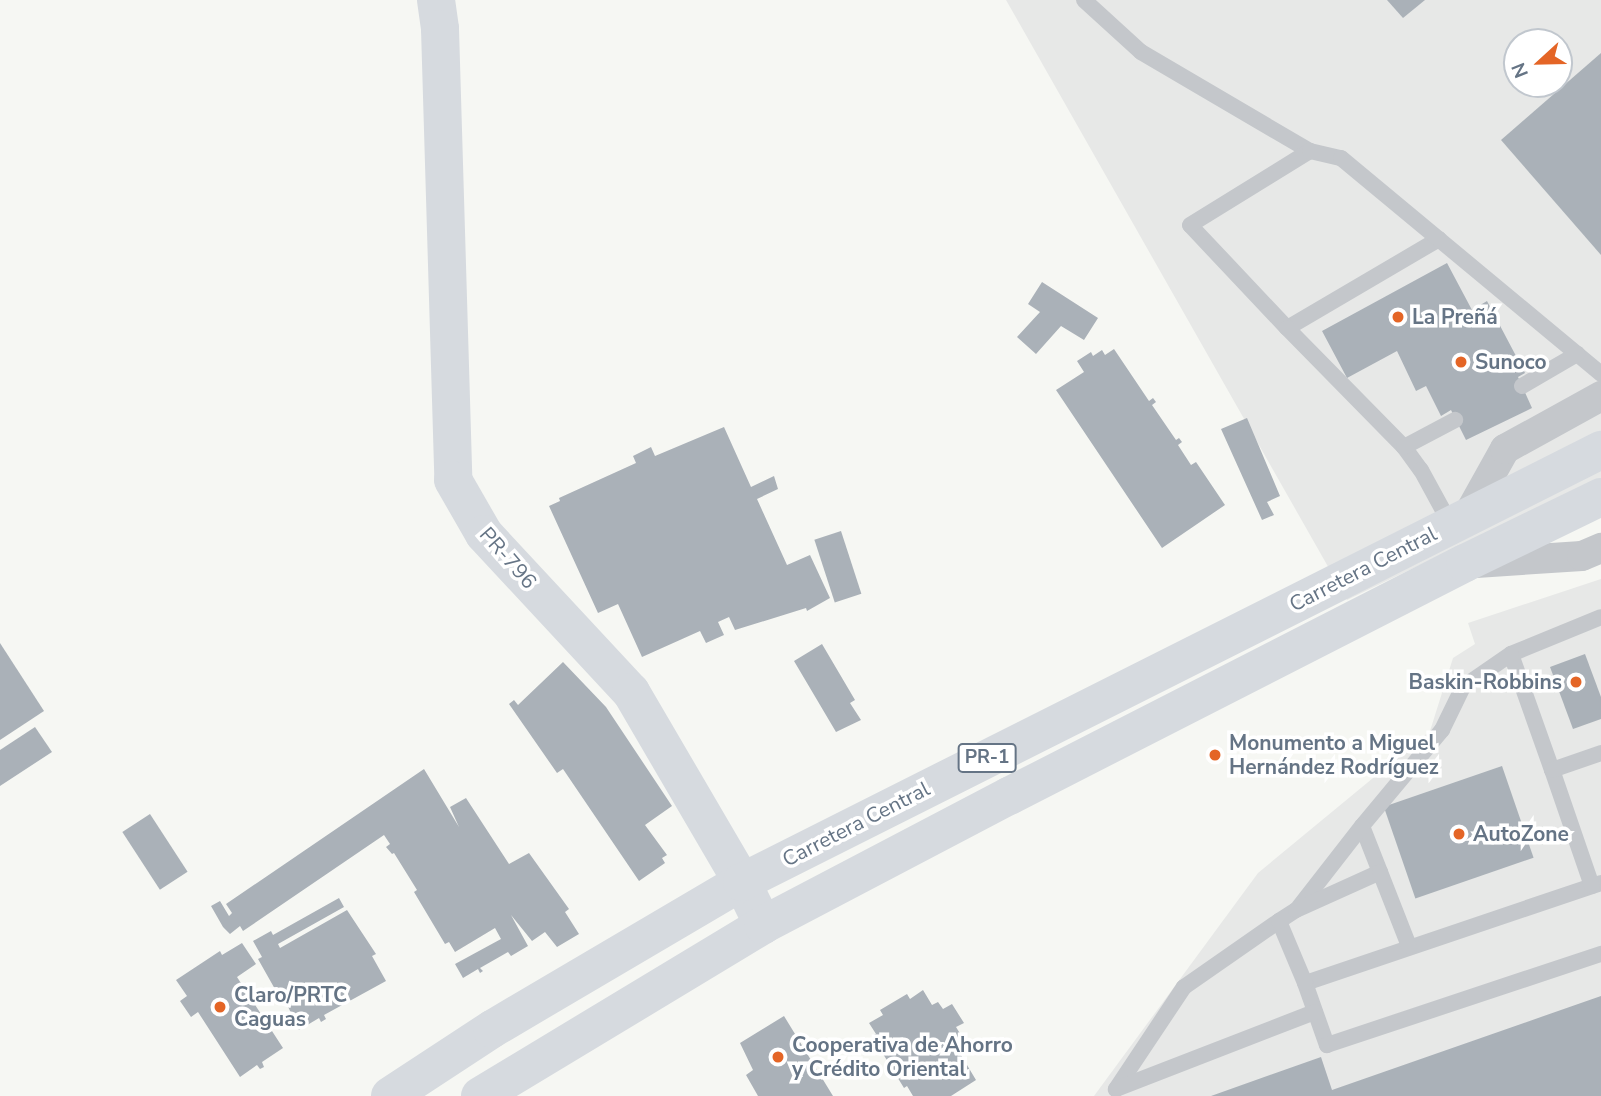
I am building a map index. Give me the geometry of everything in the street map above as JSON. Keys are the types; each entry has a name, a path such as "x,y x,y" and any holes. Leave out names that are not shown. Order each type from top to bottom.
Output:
{"main road":[{"name":"PR-796","path":"436,0 440,29 453,480 484,534 631,692 742,882 763,925"},
{"name":"Carretera Central","path":"390,1096 492,1029 742,882 1601,450"},
{"name":"Carretera Central","path":"480,1096 763,925 1465,563 1601,497"}],"street":[{"path":"1459,521 1505,449 1601,396"},
{"path":"1465,563 1582,556 1601,548"}],"lane":[{"path":"1084,0 1141,51 1310,151 1341,158 1601,374"},
{"path":"1310,151 1189,225 1404,447 1459,521"},
{"path":"1287,328 1438,239"},
{"path":"1521,386 1577,354"},
{"path":"1404,447 1455,420"},
{"path":"1296,910 1441,730 1463,687 1511,654 1601,617"},
{"path":"1305,983 1597,885 1585,866 1511,654"},
{"path":"1552,771 1601,752"},
{"path":"1362,826 1409,946"},
{"path":"1585,866 1601,860"},
{"path":"1114,1093 1184,987 1296,910 1380,872"},
{"path":"1279,921 1327,1045 1601,954"},
{"path":"1114,1093 1315,1012"}],"shaded area":[{"path":"1006,0 1601,0 1601,478 1347,600"},
{"path":"1601,579 1601,1096 1094,1096 1258,873 1430,731 1453,658 1475,644 1468,623"}],"building":[{"path":"1387,0 1425,0 1403,18"},
{"path":"1601,53 1601,255 1501,140 1549,98 1573,98 1573,77"},
{"path":"1447,263 1472,310 1487,301 1525,373 1518,377 1532,408 1466,440 1451,410 1441,416 1426,386 1416,391 1397,351 1347,378 1322,331"},
{"path":"1042,282 1098,318 1084,340 1061,326 1036,354 1017,337 1040,312 1028,304"},
{"path":"1114,349 1149,401 1153,398 1156,402 1152,405 1176,440 1179,438 1182,442 1178,445 1191,465 1196,462 1225,505 1162,548 1056,390 1084,372 1077,361 1091,352 1093,356 1102,350 1105,355"},
{"path":"1247,418 1280,496 1267,502 1274,515 1262,520 1221,429"},
{"path":"724,427 751,487 774,476 778,489 757,499 787,565 810,555 830,598 807,611 806,608 735,630 729,617 718,622 724,635 706,643 700,631 642,657 618,604 598,613 549,506 560,501 559,498 636,463 633,456 651,447 655,456"},
{"path":"841,531 861,594 835,602 814,540"},
{"path":"0,643 44,711 0,740"},
{"path":"822,644 855,700 850,703 861,720 836,732 794,661"},
{"name":"Baskin-Robbins","path":"1585,654 1601,697 1601,719 1573,729 1550,667"},
{"path":"563,662 606,707 672,806 645,825 667,855 662,858 665,863 639,881 563,769 557,773 509,704 514,700 518,705"},
{"path":"35,727 52,752 0,786 0,750"},
{"name":"AutoZone","path":"1502,766 1534,858 1415,898 1384,807"},
{"path":"424,769 459,827 450,807 466,798 509,864 529,853 569,909 565,912 579,934 557,947 545,932 532,941 511,915 528,946 511,956 508,952 480,968 483,971 480,973 478,969 463,978 455,964 501,939 495,928 455,952 449,942 445,944 414,892 417,890 394,853 386,847 390,844 384,835 243,931 240,926 230,934 223,927 211,906 220,901 229,916 232,913 226,904"},
{"path":"150,814 188,872 160,890 122,832"},
{"path":"339,898 344,907 278,944 280,948 347,910 376,954 372,956 386,981 324,1015 326,1019 321,1022 319,1018 299,1030 283,996 280,998 258,959 262,957 253,941 271,931 273,935"},
{"name":"Claro/PRTC Caguas","path":"242,943 256,964 237,977 283,1048 262,1062 264,1067 260,1069 257,1065 240,1077 198,1012 191,1017 180,1001 187,996 176,980 220,951 222,955"},
{"path":"923,990 932,1005 938,1002 943,1009 952,1004 964,1023 956,1027 967,1045 958,1050 976,1080 951,1096 913,1096 907,1086 904,1088 872,1036 876,1034 869,1023 883,1015 880,1010 907,994 910,999"},
{"path":"1601,996 1601,1096 1211,1096 1321,1057 1332,1090"},
{"name":"Cooperativa de Ahorro y Crédito Oriental","path":"784,1016 833,1096 758,1096 746,1075 753,1070 740,1043"}],"place":[{"name":"La Preñá","path":"1398,317"},
{"name":"Sunoco","path":"1461,362"},
{"name":"Baskin-Robbins","path":"1576,682"},
{"name":"Monumento a Miguel Hernández Rodríguez","path":"1215,755"},
{"name":"AutoZone","path":"1459,834"},
{"name":"Claro/PRTC Caguas","path":"220,1007"},
{"name":"Cooperativa de Ahorro y Crédito Oriental","path":"778,1057"}]}
